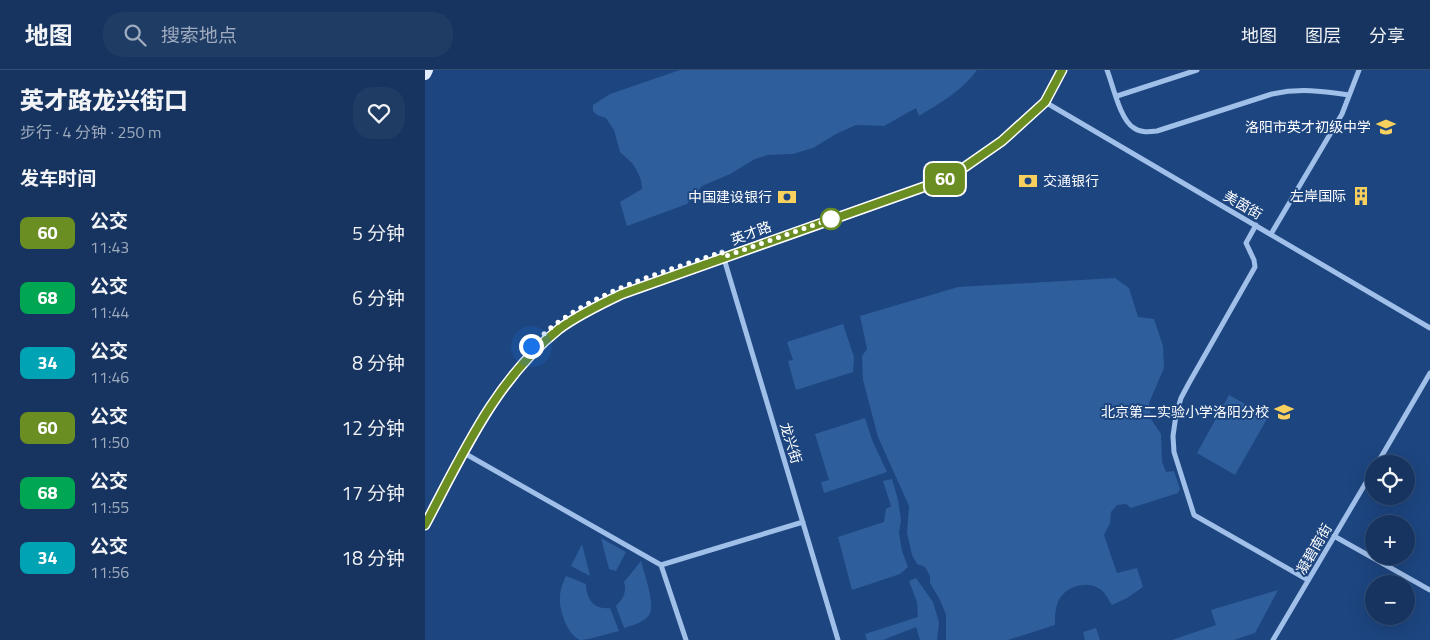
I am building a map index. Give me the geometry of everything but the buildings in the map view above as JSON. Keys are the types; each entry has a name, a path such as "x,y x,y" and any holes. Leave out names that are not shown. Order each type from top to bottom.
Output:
{"main road":[{"path":"425,74 427,70"},
{"name":"英才路","path":"425,525 495,399 518,368 561,328 622,294 945,173 999,136 1041,98 1056,70"},
{"name":"英才路","path":"425,511 491,394 513,364 556,324 619,288 723,255 949,178 1002,141 1045,102 1062,70"}],"street":[{"path":"1107,70 1126,121 1135,129 1145,132 1157,131 1272,94 1291,90 1313,90 1349,95"},
{"path":"1117,96 1197,70"},
{"path":"1271,234 1341,114 1359,70"},
{"name":"美茵街","path":"1045,102 1430,328"},
{"path":"1256,226 1246,243 1254,260 1255,268 1181,398 1173,436 1174,452 1194,515 1308,580"},
{"name":"龙兴街","path":"723,255 838,640"},
{"path":"1382,455 1430,373"},
{"path":"464,453 661,565 686,640"},
{"name":"凝碧南街","path":"1273,640 1365,484"},
{"path":"661,565 803,522"},
{"path":"1334,536 1430,590"}],"shaded area":[{"path":"680,70 977,70 958,90 919,116 916,108 884,126 856,125 813,148 793,154 768,155 755,159 730,174 702,186 687,204 627,226 620,202 642,189 641,180 632,163 620,152 614,130 606,118 597,115 593,111 593,105 610,94"},
{"path":"1115,278 1129,288 1138,317 1154,319 1163,346 1164,368 1149,403 1151,419 1161,434 1162,462 1166,472 1174,471 1180,489 1178,493 1131,508 1126,504 1117,505 1111,512 1110,523 1104,535 1117,573 1137,568 1143,587 1112,605 1105,594 1095,586 1078,586 1068,590 1058,601 1055,625 1008,640 946,640 946,615 930,583 930,576 925,567 917,564 912,555 907,533 909,506 878,437 863,380 862,356 867,349 860,316 958,287"},
{"path":"843,324 854,357 853,372 796,390 788,361 793,360 787,342"},
{"path":"1229,395 1268,417 1235,475 1197,453"},
{"path":"865,418 872,440 887,472 824,493 821,482 829,480 815,434"},
{"path":"892,479 901,520 899,533 902,551 908,567 900,574 852,590 838,537 884,522 886,509 891,506 883,481"},
{"path":"601,538 626,552 616,571 609,569"},
{"path":"582,544 590,576 571,566"},
{"path":"641,561 647,581 651,610 644,620 624,628 616,606 624,595 624,582"},
{"path":"566,576 586,584 589,599 595,605 610,608 619,631 580,640 572,634 562,613 560,603 561,589"},
{"path":"916,578 933,602 939,622 937,640 920,640 916,627 883,640 867,640 865,634 918,617 917,602 909,581"},
{"path":"1278,590 1255,633 1234,640 1172,640 1216,625 1211,610"},
{"path":"1096,628 1100,640 1085,640 1083,632"}],"bus line":[{"name":"60","path":"425,525 495,399 518,368 561,328 622,294 949,178 1002,141 1045,102 1062,70"}],"place":[{"name":"洛阳市英才初级中学","path":"1386,127"},
{"name":"交通银行","path":"1028,181"},
{"name":"左岸国际","path":"1361,196"},
{"name":"中国建设银行","path":"787,197"},
{"name":"北京第二实验小学洛阳分校","path":"1284,412"}],"route":[{"path":"531,346 556,324 619,288 722,252 723,257 834,218 831,219"}]}
